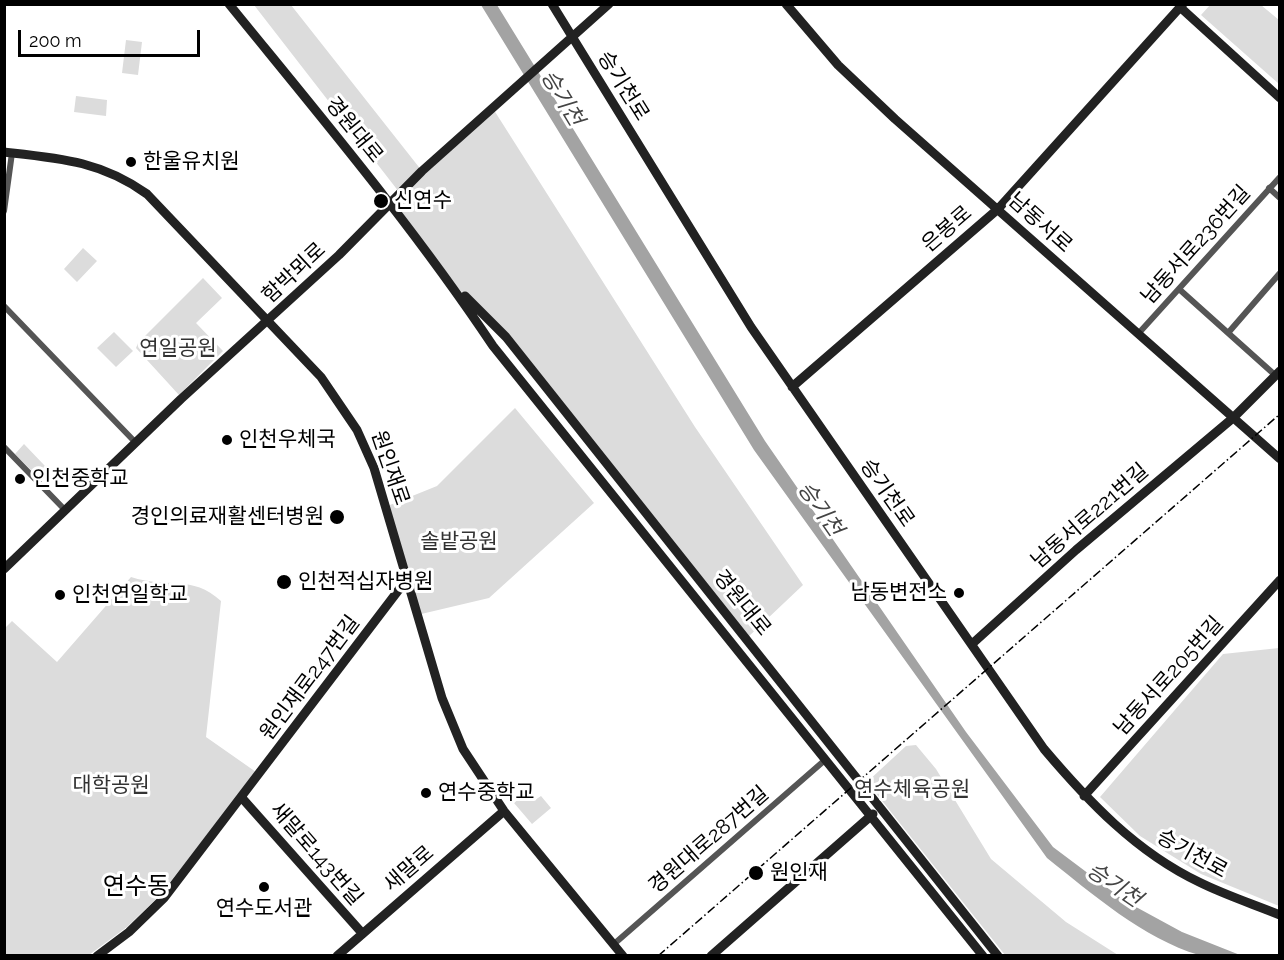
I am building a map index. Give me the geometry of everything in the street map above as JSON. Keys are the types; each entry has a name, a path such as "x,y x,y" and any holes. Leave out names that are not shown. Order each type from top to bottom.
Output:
{"main road":[{"name":"경원대로","path":"224,4 232,7 390,203 449,279 493,345 983,956"},
{"name":"승기천로","path":"552,4 716,272 883,521 972,644 1025,725 1084,796 1149,853 1198,882 1280,915"},
{"name":"함박뫼로","path":"4,569 136,443 269,321 492,107 609,4"},
{"name":"남동서로","path":"786,4 838,65 1280,459"},
{"name":"은봉로","path":"792,387 998,209 1182,6"},
{"path":"1182,6 1280,98"},
{"name":"원인재로","path":"8,152 90,164 125,178 147,194 321,377 357,430 374,468 452,726 479,777 504,811 623,956"},
{"name":"경원대로","path":"449,279 506,337 882,807 998,956"},
{"name":"남동서로221번길","path":"972,644 1077,550 1233,418 1277,373"},
{"name":"원인재로247번길","path":"97,956 129,932 164,898 243,798 407,579"},
{"name":"남동서로205번길","path":"1084,796 1280,580"},
{"name":"새말로143번길","path":"243,798 362,933"},
{"path":"711,956 882,807"},
{"name":"새말로","path":"337,956 504,811"}],"street":[{"path":"4,211 8,152"},
{"name":"남동서로236번길","path":"1138,334 1280,177"},
{"path":"1269,188 1280,198"},
{"path":"1228,333 1280,273"},
{"path":"1179,289 1277,373"},
{"path":"4,306 136,443"},
{"path":"4,447 66,510"},
{"name":"경원대로287번길","path":"614,944 825,760"}],"green space":[{"path":"254,5 291,5 422,171 399,192"},
{"path":"1210,5 1261,5 1279,20 1279,84 1201,15"},
{"path":"126,40 142,42 138,75 122,73"},
{"path":"76,96 107,100 106,116 74,112"},
{"path":"492,107 695,427 803,585 747,638 506,337 449,279 390,203"},
{"path":"83,248 97,261 77,282 64,269"},
{"name":"연일공원","path":"203,278 222,298 196,323 223,351 179,395 136,348 138,343"},
{"path":"114,332 133,351 116,367 97,348"},
{"name":"솔밭공원","path":"515,408 594,503 489,598 417,615 385,507 437,486"},
{"path":"24,444 45,466 36,475 15,454"},
{"name":"대학공원","path":"131,577 189,585 210,593 221,601 206,737 256,772 160,895 127,927 89,955 5,956 5,628 12,621 57,662"},
{"path":"1280,648 1279,906 1201,874 1140,836 1100,797 1223,654"},
{"name":"연수체육공원","path":"916,745 936,769 991,859 1066,922 1118,955 1005,955 867,782 906,746"},
{"path":"528,791 535,800 541,796 551,808 532,824 514,803"}],"shaded area":[{"path":"481,5 497,5 765,441 966,732 1053,847 1125,901 1182,932 1240,955 1199,955 1158,938 1119,914 1047,858 754,450"}],"railway":[{"path":"658,956 1280,414"}],"place":[{"name":"한울유치원","path":"131,162"},
{"name":"신연수","path":"381,201"},
{"name":"인천우체국","path":"227,440"},
{"name":"인천중학교","path":"20,479"},
{"name":"경인의료재활센터병원","path":"337,517"},
{"name":"인천적십자병원","path":"284,582"},
{"name":"남동변전소","path":"959,593"},
{"name":"인천연일학교","path":"60,595"},
{"name":"연수중학교","path":"426,793"},
{"name":"원인재","path":"756,873"},
{"name":"연수도서관","path":"264,887"}],"district":[{"name":"연수동","path":"136,887"}],"water label":[{"name":"승기천","path":"562,98"},
{"name":"승기천","path":"820,509"},
{"name":"승기천","path":"1114,885"}]}
